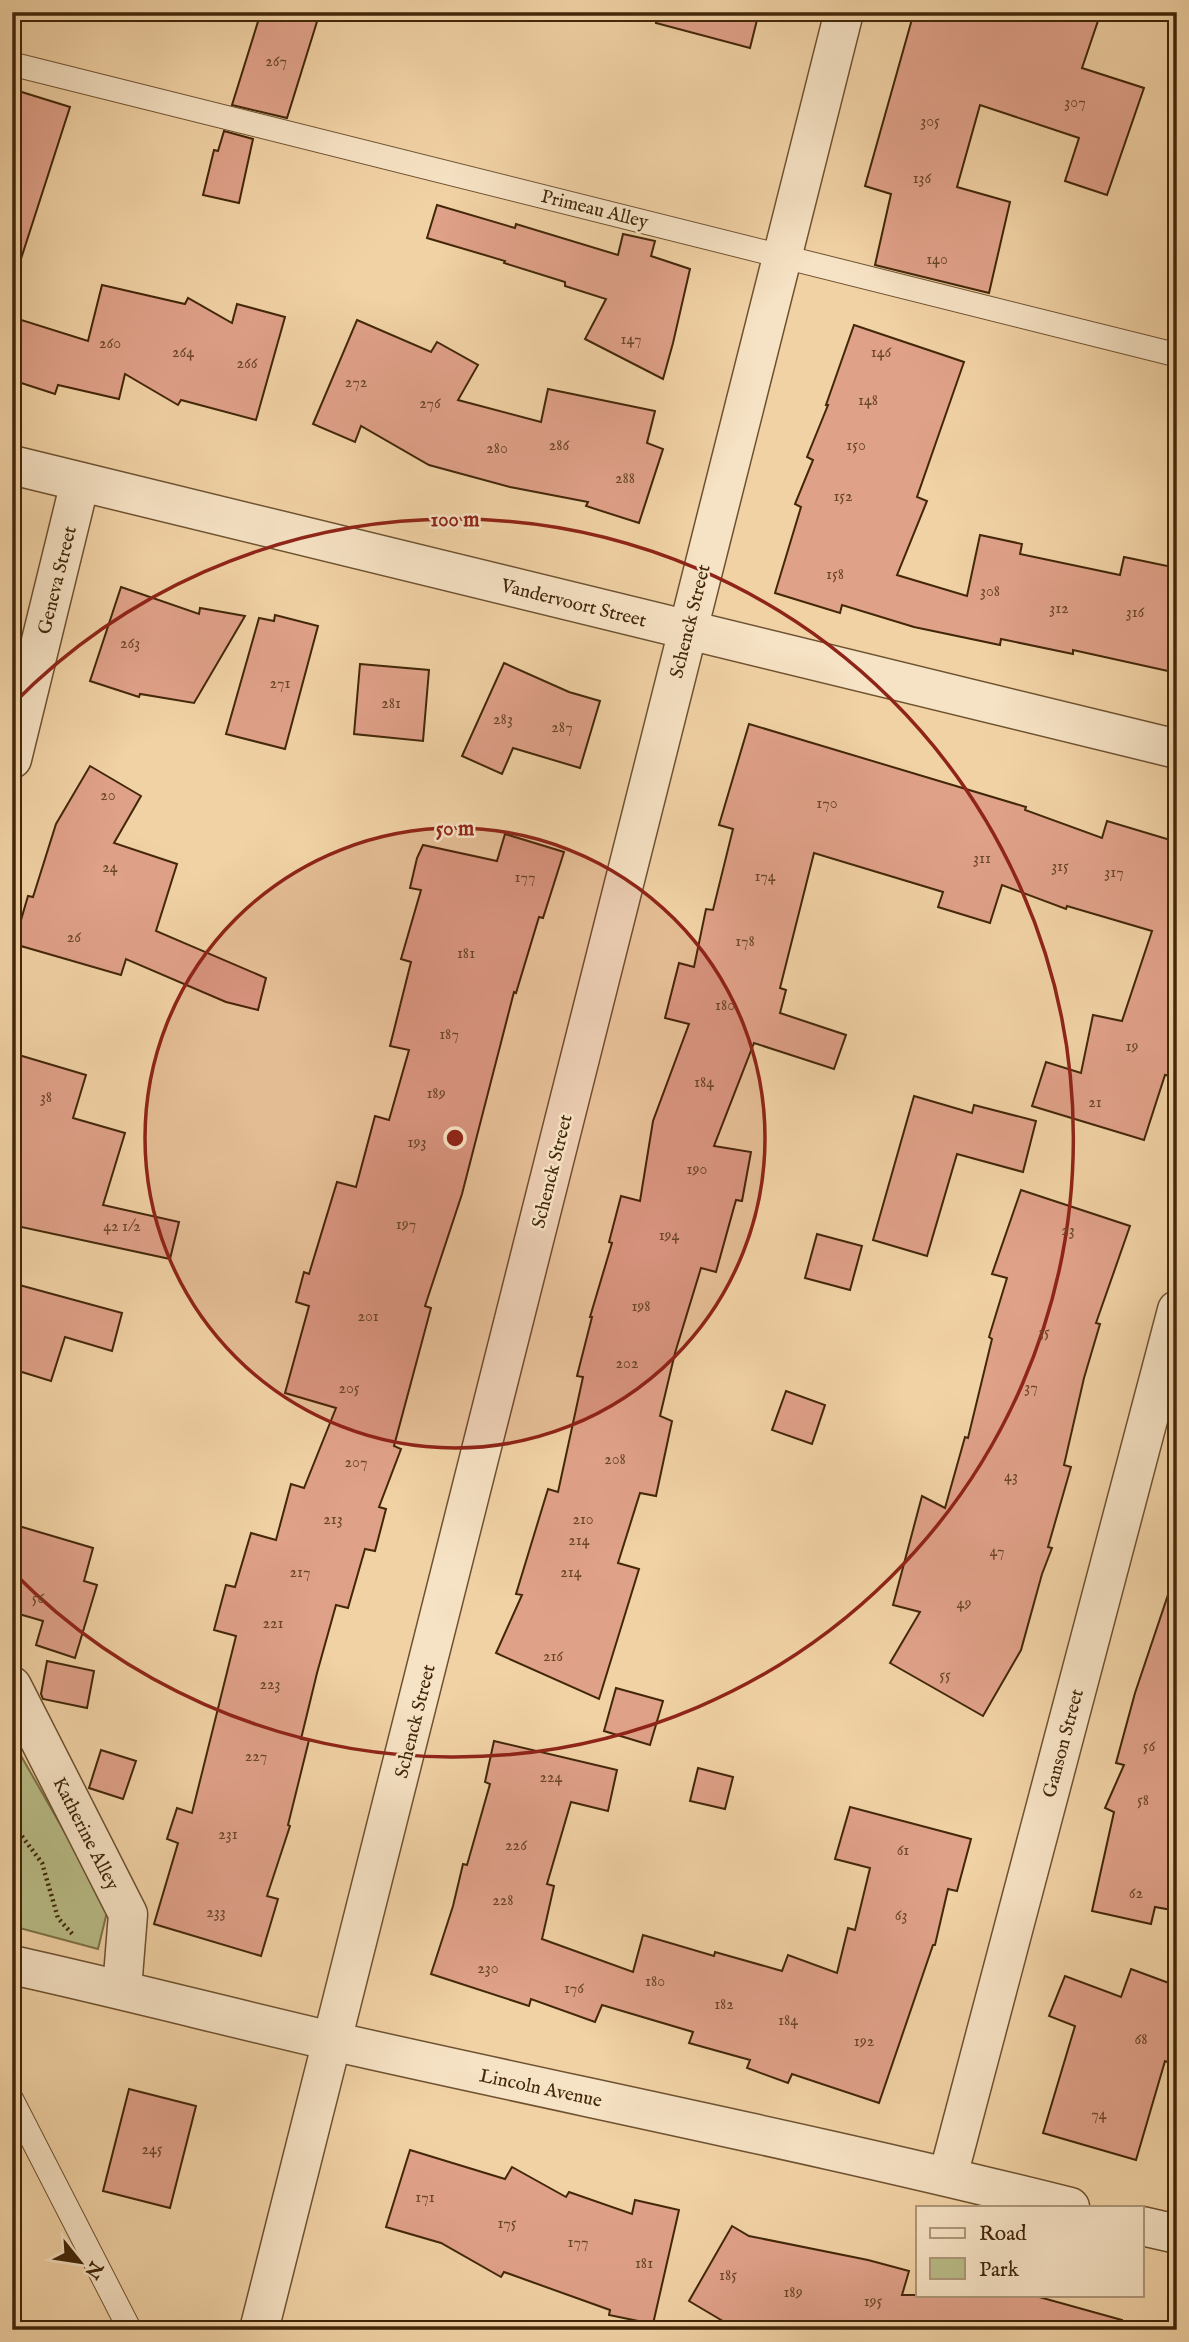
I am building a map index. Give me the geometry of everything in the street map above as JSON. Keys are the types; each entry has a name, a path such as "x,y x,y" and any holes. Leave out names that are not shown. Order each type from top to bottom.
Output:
{"street":[{"name":"Schenck Street","path":"259,2330 844,12"},
{"name":"Vandervoort Street","path":"12,465 1177,749"},
{"name":"Geneva Street","path":"12,759 80,482"},
{"name":"Ganson Street","path":"948,2176 1177,1310"},
{"name":"Katherine Alley","path":"12,1686 128,1914 122,1989"},
{"name":"Lincoln Avenue","path":"12,1965 334,2041 948,2176 1066,2206"},
{"path":"1144,2226 1177,2234"}],"lane":[{"name":"Primeau Alley","path":"12,64 1177,355"},
{"path":"12,2100 130,2330"}],"path":[{"path":"12,1823 42,1863 58,1918 76,1938"}],"green space":[{"path":"12,1740 108,1908 98,1949 12,1926"}],"building":[{"path":"261,12 320,12 287,118 232,105"},
{"path":"657,12 759,12 750,48 656,23"},
{"path":"914,12 1101,12 1082,68 1144,88 1107,195 1065,181 1079,138 980,105 957,187 1010,202 989,293 875,265 891,194 865,186"},
{"path":"12,89 70,107 19,265 12,264"},
{"path":"224,131 253,139 239,203 203,195 214,150 218,151"},
{"path":"437,205 515,228 516,224 618,255 623,234 655,241 651,256 690,269 663,379 585,339 606,299 565,286 565,282 504,263 505,261 427,238"},
{"path":"102,285 185,304 188,298 232,323 237,304 285,317 256,420 181,400 178,405 125,374 119,399 58,385 55,394 12,380 12,317 88,341"},
{"path":"357,320 431,352 437,342 478,365 458,400 541,422 548,389 655,411 647,443 663,449 639,523 586,506 588,502 510,487 429,465 361,426 355,442 313,424"},
{"path":"854,325 964,362 917,497 927,501 897,575 967,596 980,535 1022,544 1020,554 1120,575 1124,557 1177,568 1177,673 1073,650 1073,654 1001,639 1000,645 914,627 842,605 840,613 775,593 801,507 795,504 813,460 807,457 828,405"},
{"path":"121,587 199,614 200,608 245,616 194,703 140,694 139,697 90,681"},
{"path":"275,615 318,626 285,749 226,734 259,618 274,621"},
{"path":"504,663 569,692 600,701 580,768 513,748 502,774 462,756"},
{"path":"360,664 429,670 423,741 354,734"},
{"path":"749,724 1026,807 1025,810 1102,838 1107,821 1177,842 1177,1077 1165,1075 1144,1140 1032,1106 1046,1062 1081,1073 1093,1015 1122,1021 1152,931 1067,906 1066,909 1002,885 990,923 938,907 943,892 814,853 780,988 786,990 780,1013 846,1035 834,1069 754,1043 714,1146 751,1152 742,1201 736,1200 716,1272 701,1268 675,1353 660,1416 672,1421 656,1496 640,1493 618,1563 639,1569 599,1699 496,1653 522,1595 516,1594 548,1489 558,1492 583,1377 577,1376 590,1317 612,1243 609,1242 621,1196 640,1201 653,1121 689,1024 665,1018 679,963 694,967 706,909 713,910 733,829 719,825"},
{"path":"90,766 141,796 114,843 177,864 156,931 266,978 258,1010 226,1002 126,959 121,975 14,944 28,896 33,897 56,824"},
{"path":"505,834 564,852 543,918 539,917 516,993 514,992 462,1194 425,1306 431,1308 394,1446 401,1449 379,1507 386,1509 375,1551 365,1549 348,1608 336,1605 317,1673 301,1739 309,1740 288,1825 290,1826 267,1896 278,1899 261,1956 154,1924 178,1843 167,1839 177,1808 192,1813 236,1636 214,1630 226,1585 235,1587 251,1533 276,1540 291,1484 304,1488 336,1408 285,1393 309,1306 296,1302 304,1272 309,1274 337,1182 356,1187 375,1116 389,1120 409,1050 390,1046 411,962 401,959 421,890 410,888 417,858 423,845 497,861"},
{"path":"12,1053 86,1075 73,1118 125,1133 103,1205 179,1222 170,1259 12,1225"},
{"path":"914,1096 972,1113 974,1105 1036,1121 1023,1172 957,1154 927,1256 873,1240"},
{"path":"1021,1190 1130,1226 1096,1323 1100,1324 1084,1378 1064,1465 1071,1467 1048,1547 1052,1548 1021,1650 983,1716 890,1663 920,1612 893,1605 922,1496 945,1508 965,1437 968,1438 992,1339 989,1337 1007,1278 992,1274"},
{"path":"817,1234 862,1246 850,1290 805,1278"},
{"path":"12,1283 122,1313 112,1351 65,1337 51,1381 12,1369"},
{"path":"786,1391 825,1405 812,1444 772,1430"},
{"path":"12,1524 93,1548 84,1581 97,1585 75,1658 36,1645 43,1621 12,1612"},
{"path":"1171,1586 1177,1587 1177,1911 1155,1907 1151,1924 1092,1911 1114,1812 1105,1808 1124,1765 1116,1763 1135,1693"},
{"path":"47,1661 94,1671 87,1708 43,1699 41,1694"},
{"path":"616,1688 663,1701 650,1745 604,1731"},
{"path":"494,1741 617,1770 608,1811 571,1802 547,1884 554,1886 542,1939 633,1972 643,1935 714,1956 715,1952 782,1971 788,1955 837,1973 848,1928 855,1930 870,1868 835,1859 850,1807 971,1839 957,1891 948,1889 935,1945 879,2103 792,2074 788,2083 747,2068 750,2060 689,2043 693,2032 602,2005 595,2022 531,1999 529,2006 431,1974 490,1784 485,1782"},
{"path":"101,1750 136,1761 123,1799 89,1788"},
{"path":"698,1768 733,1777 725,1809 690,1801"},
{"path":"1131,1969 1177,1986 1177,2066 1165,2061 1136,2160 1043,2133 1075,2026 1049,2016 1065,1976 1121,1997"},
{"path":"129,2089 196,2106 170,2208 103,2191"},
{"path":"410,2150 505,2179 512,2167 566,2197 569,2192 632,2214 635,2200 679,2210 653,2324 609,2315 610,2310 504,2272 501,2277 441,2243 386,2227"},
{"path":"732,2226 749,2236 909,2271 902,2295 1036,2296 1122,2320 1121,2330 738,2330 689,2301"}]}
